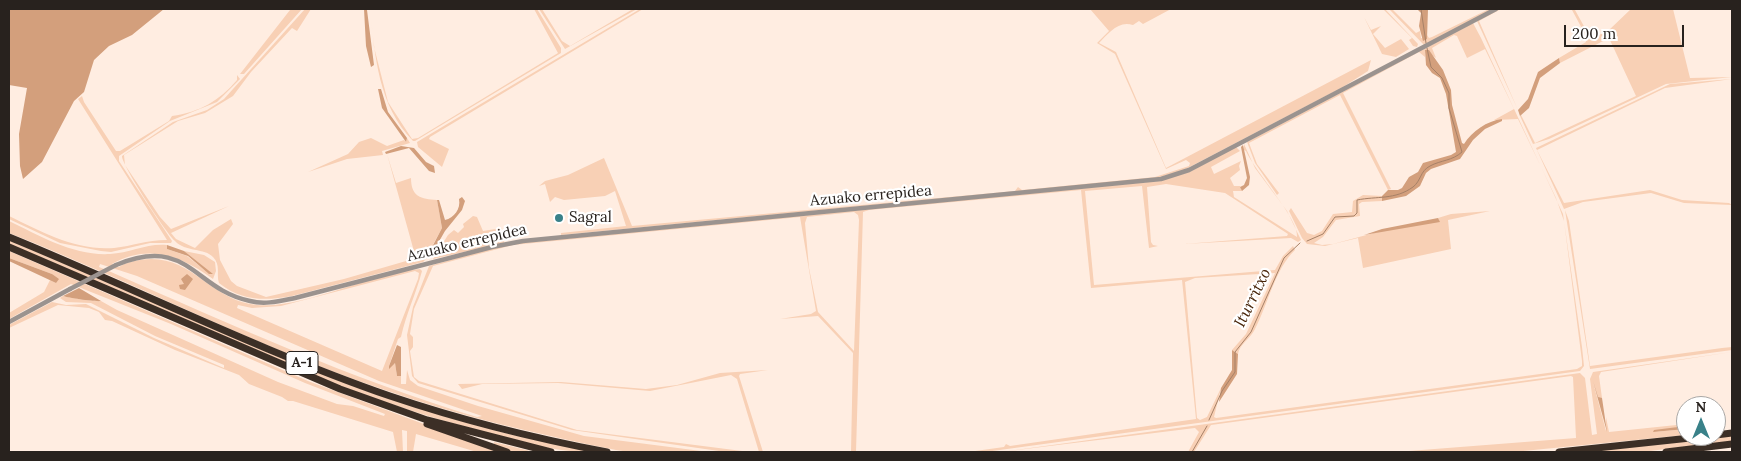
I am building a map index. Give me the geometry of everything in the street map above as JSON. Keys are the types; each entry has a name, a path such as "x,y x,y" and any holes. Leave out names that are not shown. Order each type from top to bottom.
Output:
{"highway":[{"name":"A-1","path":"9,237 288,357 390,396 496,428 607,452"},
{"name":"A-1","path":"9,247 282,366 413,415 493,439 551,452"},
{"path":"413,415 423,422 507,452"},
{"path":"1559,452 1676,440"},
{"path":"1666,452 1732,444"}],"street":[{"name":"Azuako errepidea","path":"9,322 116,265 145,256 166,257 185,264 232,295 249,301 266,303 295,298 492,247 523,241 971,199 1170,177 1188,170 1496,9"}],"shaded area":[{"path":"9,9 164,9 132,35 109,46 94,60 84,92 74,101 42,162 23,179 20,166 19,134 27,88 9,85"},
{"path":"302,9 244,74 240,74 290,10"},
{"path":"305,9 311,9 297,31 292,28 251,72 233,96 205,113 178,121 124,155 125,164 122,156 173,122 207,110 224,99"},
{"path":"364,9 367,10 374,65 371,67 366,46"},
{"path":"534,9 537,9 561,48 561,53 413,141 401,127 392,112 385,96 375,50 388,102 412,139 418,138 558,53"},
{"path":"539,9 542,9 562,41 570,46 633,9 637,9 565,49"},
{"path":"640,9 643,9 430,137 429,139 449,149 442,167 418,147 417,142"},
{"path":"1090,9 1171,9 1143,24 1139,21 1133,25 1123,24 1118,26 1099,43 1116,52 1166,168 1371,60 1368,71 1343,87 1182,171 1156,178 561,235 561,233 626,226 615,191 605,196 564,200 555,197 550,202 545,184 539,186 545,181 568,175 604,158 632,226 1015,191 1018,187 1022,190 1155,177 1189,166 1190,163 1186,160 1166,169 1115,54 1097,43 1109,31"},
{"path":"1383,9 1385,9 1418,44 1417,47 1413,46 1409,40 1412,38"},
{"path":"1389,9 1392,9 1416,33 1420,31 1421,38 1427,39 1427,35 1429,38 1432,37 1489,9 1493,9 1424,45"},
{"path":"1417,9 1428,9 1427,39 1423,41 1419,26 1421,13"},
{"path":"1501,9 1479,21 1518,110 1477,21"},
{"path":"1631,9 1673,9 1690,78 1732,77 1666,84 1549,139 1533,144 1521,115 1535,143 1636,96 1609,38 1560,63 1559,58 1586,42 1585,34 1572,10 1575,10 1591,39 1609,30"},
{"path":"1364,17 1371,30 1381,26 1373,34 1385,48 1401,39 1409,49 1396,57 1382,54"},
{"path":"1473,23 1481,38 1542,168 1518,119 1494,120 1514,109 1485,49 1467,58 1457,36 1454,35 1432,48 1436,58 1425,50 1425,57 1419,52 1343,93 1391,189 1388,190 1340,95 1249,143 1257,164 1279,193 1277,195 1255,163 1247,142"},
{"path":"1425,50 1429,50 1443,70 1451,90 1452,105 1462,143 1464,144 1471,135 1485,124 1496,120 1502,119 1502,121 1485,129 1473,140 1460,159 1431,169 1426,173 1420,186 1406,196 1382,201 1382,196 1388,190 1402,188 1409,177 1418,172 1423,163 1456,152 1446,94 1440,78 1432,73 1426,65"},
{"path":"1559,58 1560,63 1540,78 1529,108 1520,116 1518,110 1528,99 1538,72"},
{"path":"237,75 240,79 217,102 170,121 119,156 119,161 172,241 171,243 150,243 111,252 101,251 60,243 9,219 9,216 60,239 86,247 114,248 167,240 78,99 82,96 116,151 120,151 169,121 172,116 191,112 216,100 237,80"},
{"path":"1732,79 1665,88 1537,150 1564,203 1650,190 1682,200 1729,203 1732,205 1684,203 1651,193 1583,202 1564,209 1536,148 1670,84"},
{"path":"378,89 381,89 388,112 407,138 406,142 382,108"},
{"path":"371,138 387,146 404,140 406,142 407,138 410,143 382,151 383,155 347,159 308,172 348,154 359,142"},
{"path":"1244,144 1252,162 1244,150"},
{"path":"1243,145 1250,177 1249,185 1242,191 1240,187 1244,185 1247,178 1241,147"},
{"path":"401,146 414,148 426,162 434,166 435,173 429,171 409,148 386,154 385,152"},
{"path":"1236,147 1240,151 1211,167 1214,174 1241,161 1240,170 1230,178 1234,186 1240,186 1242,191 1233,191 1234,197 1297,237 1296,230 1301,240 1298,242 1291,238 1184,244 1287,236 1288,234 1225,193 1166,184 1147,187 1151,242 1153,245 1158,246 1149,248 1142,186 1085,191 1094,285 1275,270 1283,256 1293,246 1295,250 1282,267 1255,329 1238,354 1232,350 1246,334 1275,273 1195,278 1185,282 1197,418 1200,420 1207,417 1221,388 1214,417 1216,418 1577,369 1582,366 1582,361 1564,221 1584,366 1580,371 985,452 968,452 1004,447 1006,444 1010,446 1196,419 1182,280 1091,288 1081,190 863,212 856,452 851,452 853,353 818,316 780,319 811,314 816,311 800,217 513,245 433,266 414,309 410,334 413,337 413,347 410,351 414,377 419,381 577,430 750,452 726,452 572,430 418,383 412,376 407,335 413,307 429,266 493,248 520,243 1157,181 1189,172","holes":["854,212 858,215 854,351 818,312 809,268 805,223 807,217"]},
{"path":"387,154 396,183 411,178 411,184 418,196 437,200 442,228 430,250 433,252 423,262 292,296 272,299 254,298 236,293 219,283 217,263 209,254 184,247 175,241 154,213 126,167 160,217 171,229 229,206 171,233 176,239 195,248 213,230 231,219 233,224 218,244 220,260 231,281 237,286 266,297 344,279 413,259 415,255"},
{"path":"1252,162 1283,206 1255,168"},
{"path":"1363,195 1382,196 1382,201 1362,202 1359,204 1360,216 1336,220 1323,237 1314,243 1322,245 1333,244 1385,230 1439,221 1438,218 1451,214 1490,211 1448,220 1451,249 1363,268 1358,238 1325,246 1307,244 1302,238 1289,211 1291,208 1307,233 1314,235 1322,231 1333,214 1352,212 1353,201"},
{"path":"462,197 465,201 462,210 445,231 433,252 430,251 442,228 437,200 439,200 445,220 456,212 459,206 459,199"},
{"path":"1565,210 1569,221 1590,366 1722,348 1732,347 1732,350 1590,369"},
{"path":"473,216 477,217 483,231 502,228 504,243 433,259 448,235 454,230 458,233 464,227 463,224"},
{"path":"1438,218 1440,222 1364,235 1382,229"},
{"path":"9,221 45,239 83,252 110,254 152,245 167,245 167,249 187,256 212,276 184,251 204,255 215,262 216,271 213,279 189,264 164,255 152,253 139,254 112,264 119,267 134,261 157,259 172,262 235,299 250,304 269,305 309,299 281,306 252,308 238,305 237,308 382,371 419,273 415,271 314,297 379,277 420,269 422,271 420,279 401,337 398,339 389,366 395,363 397,376 401,376 401,384 406,384 407,370 410,380 418,386 478,406 584,436 709,452 630,452 616,450 498,424 411,399 287,353 9,233","holes":["100,264 137,276 379,381 482,416 477,417 384,386 338,368 99,267"]},
{"path":"9,240 281,357 501,432 592,452 560,450 513,440 407,409 349,389 234,343 9,244"},
{"path":"167,245 184,251 213,274 209,274 188,256 167,249"},
{"path":"9,251 308,381 499,452 477,452 416,434 413,452 407,452 407,431 402,430 403,452 397,452 393,432 288,401 249,384 239,375 175,350 112,321 105,320 99,312 89,308 58,305 9,328 9,325 52,302 66,305 86,304 154,338 224,368 224,365 155,336 91,303 66,302 60,298 63,296 101,301 117,310 278,382 337,404 353,406 384,416 385,414 305,383 171,324 71,284 9,319 9,313 44,292 50,280 56,283 52,274 9,258"},
{"path":"9,258 52,274 59,279 56,283 9,261"},
{"path":"187,274 193,279 185,290 180,289 179,285 184,284 181,279"},
{"path":"79,288 101,301 63,296"},
{"path":"397,345 401,347 401,376 397,376 395,363 389,369"},
{"path":"1232,350 1238,354 1237,374 1219,402 1221,388 1232,370"},
{"path":"1732,352 1601,372 1599,376 1602,398 1598,398 1593,382 1606,431 1606,417 1609,432 1676,425 1676,428 1653,432 1676,430 1676,436 1513,452 1396,452 1576,438 1573,377 1571,376 1211,425 1194,452 1188,452 1199,432 1195,428 1001,452 1580,373 1585,378 1592,435 1597,434 1590,379 1593,372"},
{"path":"768,370 740,374 739,376 763,452 759,452 737,379 731,375 650,391 558,383 482,384 462,389 458,384 561,382 646,389 677,385 720,373"},
{"path":"1593,381 1598,397 1602,398 1607,432"},
{"path":"1676,427 1676,430 1653,432 1654,430"},
{"path":"1732,436 1732,441 1726,442 1726,437"},
{"path":"494,442 534,452 512,452 494,446"},
{"path":"1676,442 1676,446 1691,446 1641,452 1586,452"}],"waterway":[{"name":"Iturritxo","path":"1421,9 1426,43"},
{"name":"Iturritxo","path":"1307,241 1323,234 1335,217 1354,216 1357,213 1357,200 1393,196 1406,191 1416,185 1427,168 1462,152 1449,108 1449,93 1442,78 1431,67 1427,48"},
{"name":"Iturritxo","path":"1209,420 1222,391 1235,372 1235,352 1251,332 1284,258 1300,243"},
{"name":"Iturritxo","path":"1192,452 1207,426"}],"place":[{"name":"Sagral","path":"559,218"}]}
